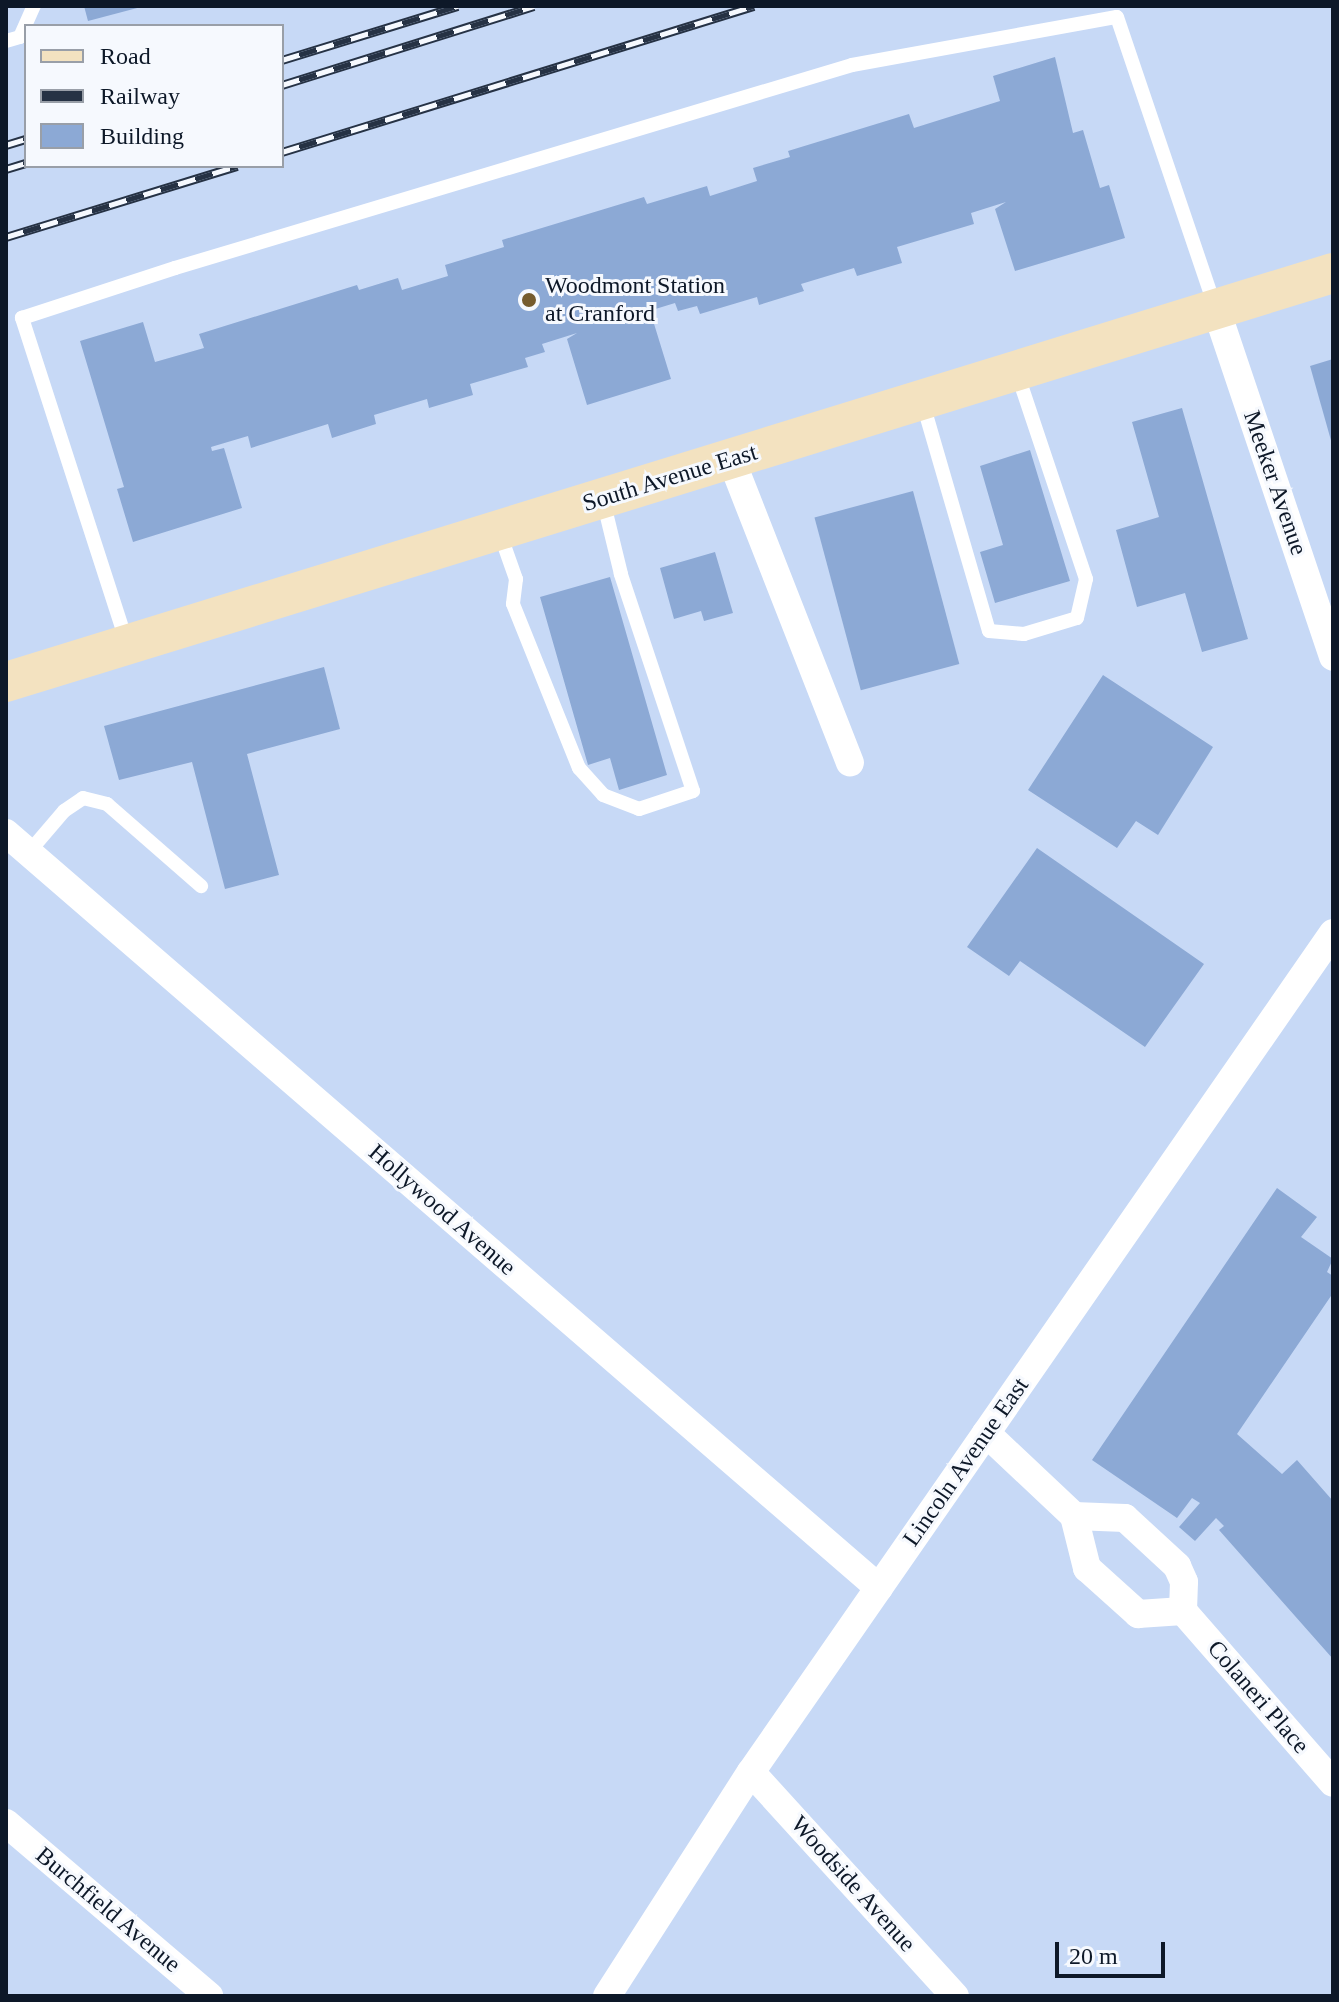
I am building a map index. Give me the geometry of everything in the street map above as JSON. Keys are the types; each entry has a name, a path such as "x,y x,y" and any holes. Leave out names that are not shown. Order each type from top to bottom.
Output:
{"main road":[{"name":"South Avenue East","path":"6,682 1333,273"}],"street":[{"name":"Meeker Avenue","path":"1216,309 1333,657"},
{"path":"731,459 850,763"},
{"name":"Hollywood Avenue","path":"6,833 879,1588"},
{"name":"Lincoln Avenue East","path":"607,1996 751,1772 1333,933"},
{"path":"986,1433 1074,1516 1087,1568 1138,1614 1183,1611 1184,1582 1177,1566 1125,1518 1074,1516"},
{"name":"Colaneri Place","path":"1183,1611 1333,1783"},
{"name":"Woodside Avenue","path":"751,1772 955,1996"},
{"name":"Burchfield Avenue","path":"6,1823 209,1996"}],"lane":[{"path":"128,645 22,318 175,268 852,65 1117,17 1216,309"},
{"path":"6,41 20,37 24,28"},
{"path":"922,400 989,631 1024,634 1077,618 1086,579 1017,370"},
{"path":"499,530 516,579 513,604 579,768 603,795 639,809 693,791 621,574 603,499"},
{"path":"29,852 64,811 83,798 107,804 201,886"}],"building":[{"path":"84,6 141,6 141,7 88,21"},
{"name":"Woodmont Station at Cranford","path":"1055,57 1073,133 1083,130 1100,188 1109,185 1125,238 1015,271 995,209 1006,202 971,213 974,224 897,247 902,263 857,276 854,268 801,284 804,291 759,305 757,297 700,314 697,306 678,311 675,303 639,314 651,314 671,379 587,405 567,339 577,333 542,344 545,352 525,358 528,367 470,384 473,395 429,408 427,399 374,415 376,424 332,438 328,424 251,448 248,436 211,447 212,451 224,448 242,508 133,542 117,489 124,487 80,341 143,322 155,362 204,348 199,334 357,285 359,290 398,278 402,290 448,276 445,265 504,247 502,240 644,197 647,204 707,186 710,196 757,181 753,168 790,157 788,151 909,114 914,128 1000,101 993,76"},
{"path":"1333,359 1333,444 1332,444 1310,366"},
{"path":"1182,408 1248,639 1202,652 1185,593 1137,607 1116,530 1159,517 1132,422"},
{"path":"1030,450 1070,581 995,603 980,552 1003,545 980,466"},
{"path":"913,491 959,664 861,690 814,517"},
{"path":"715,552 733,613 704,621 701,611 674,619 660,568"},
{"path":"610,577 667,775 619,790 610,758 588,765 540,597"},
{"path":"324,667 340,729 247,754 279,875 225,889 192,762 119,780 104,726"},
{"path":"1103,675 1213,747 1158,835 1136,821 1117,848 1028,790"},
{"path":"1037,848 1204,964 1145,1047 1020,961 1009,976 967,947"},
{"path":"1277,1188 1317,1217 1301,1237 1333,1259 1327,1272 1333,1276 1333,1293 1237,1434 1282,1474 1297,1460 1333,1501 1333,1659 1219,1530 1224,1526 1216,1518 1195,1541 1179,1527 1200,1503 1192,1498 1177,1518 1092,1460"}],"railway":[{"path":"284,59 458,6"},
{"path":"284,84 534,6"},
{"path":"284,151 754,6"},
{"path":"6,145 24,140"},
{"path":"6,169 24,164"},
{"path":"6,237 230,168"}],"place":[{"name":"Woodmont Station at Cranford","path":"529,300"}]}
